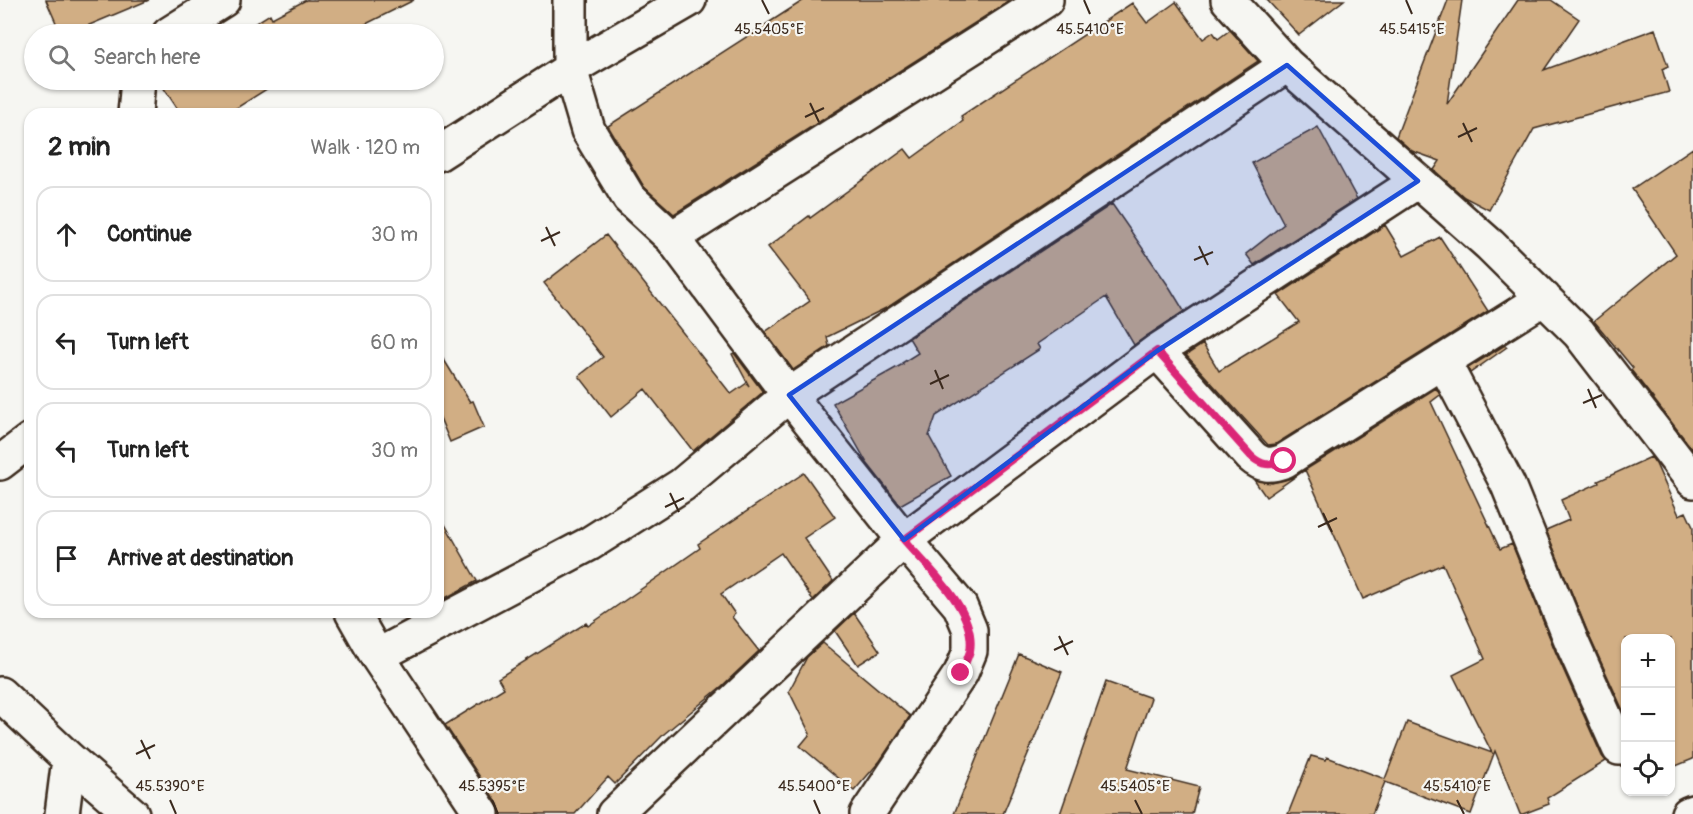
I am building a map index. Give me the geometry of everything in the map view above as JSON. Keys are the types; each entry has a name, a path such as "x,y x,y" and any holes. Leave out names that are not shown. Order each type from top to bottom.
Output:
{"street":[{"path":"185,24 223,0"},
{"path":"570,0 570,69 588,130 629,198 672,238 789,395 904,540 960,606 970,630 970,651 961,673 867,814"},
{"path":"444,150 570,69 690,0"},
{"path":"672,238 1046,0"},
{"path":"1228,0 1287,65 1490,245 1579,333 1693,481"},
{"path":"377,656 590,543 673,491 789,395 1287,65"},
{"path":"136,108 137,90"},
{"path":"614,814 904,540 1157,351 1418,181"},
{"path":"1157,351 1251,456 1259,464 1271,466 1284,461 1544,298"},
{"path":"1443,361 1508,485 1619,748"},
{"path":"0,463 24,445"},
{"path":"355,618 377,656 482,814"},
{"path":"0,694 132,814"},
{"path":"62,814 69,759"},
{"path":"1688,814 1693,812"}],"highlighted area":[{"path":"1287,65 1418,181 1157,351 904,540 789,395"}],"building":[{"path":"46,0 149,0 92,24 57,24"},
{"path":"306,0 414,0 366,24 254,24 270,14 272,18"},
{"path":"804,0 1011,0 674,214 644,187 608,126"},
{"path":"1267,0 1344,0 1299,35"},
{"path":"1448,0 1462,0 1447,104 1518,0 1551,0 1579,19 1544,70 1655,29 1668,66 1662,69 1669,92 1534,129 1489,210 1464,197 1434,170 1440,161 1412,151 1396,137"},
{"path":"1176,2 1203,39 1213,32 1218,39 1230,30 1258,61 888,307 827,337 829,346 793,370 765,332 810,301 768,247 905,149 912,158 963,121 961,116 1132,3 1147,23"},
{"path":"165,90 265,90 237,108 177,108"},
{"path":"1318,127 1357,199 1254,265 1246,254 1284,224 1252,163"},
{"path":"1693,148 1693,450 1631,370 1633,368 1594,321 1676,254 1632,189"},
{"path":"1112,204 1184,311 1134,345 1106,297 1037,344 1040,349 936,416 929,436 951,476 900,505 867,463 833,403 903,364 918,353 909,338"},
{"path":"1385,225 1404,256 1440,237 1488,311 1276,444 1268,445 1186,355 1203,344 1219,371 1299,322 1278,295"},
{"path":"606,235 731,394 747,383 749,386 732,354 734,353 763,392 693,451 645,389 611,417 579,376 603,357 544,283"},
{"path":"1505,345 1507,347 1470,373 1468,368"},
{"path":"444,360 470,402 473,401 484,427 450,442 444,428"},
{"path":"1436,388 1440,395 1431,402 1500,549 1512,544 1556,653 1606,761 1547,798 1549,804 1523,814 1520,814 1495,751 1471,814 1385,782 1372,814 1288,814 1311,756 1326,760 1327,757 1385,779 1407,722 1492,753 1453,675 1485,659 1443,564 1363,599 1305,470"},
{"path":"1651,457 1679,515 1686,512 1693,527 1693,759 1675,766 1675,634 1621,634 1621,706 1590,638 1546,530 1569,520 1561,500 1599,483 1598,481"},
{"path":"1303,471 1266,497 1254,480 1272,483 1294,477"},
{"path":"804,473 835,517 804,538 833,581 813,600 781,553 721,594 735,614 732,617 759,651 722,686 664,734 615,784 608,777 575,814 501,814 498,804 445,725 504,688 498,678 586,623 588,626 700,548 698,544"},
{"path":"444,523 477,581 444,599"},
{"path":"854,613 880,651 858,665 835,631"},
{"path":"823,643 910,716 880,761 854,791 800,746 810,734 789,691 807,657"},
{"path":"1019,654 1062,672 1003,814 954,814"},
{"path":"1106,682 1151,698 1127,769 1199,787 1192,814 1060,814"}],"route":[{"path":"961,673 970,651 970,630 960,606 904,540 1157,351 1259,464 1271,466 1284,461"}]}
